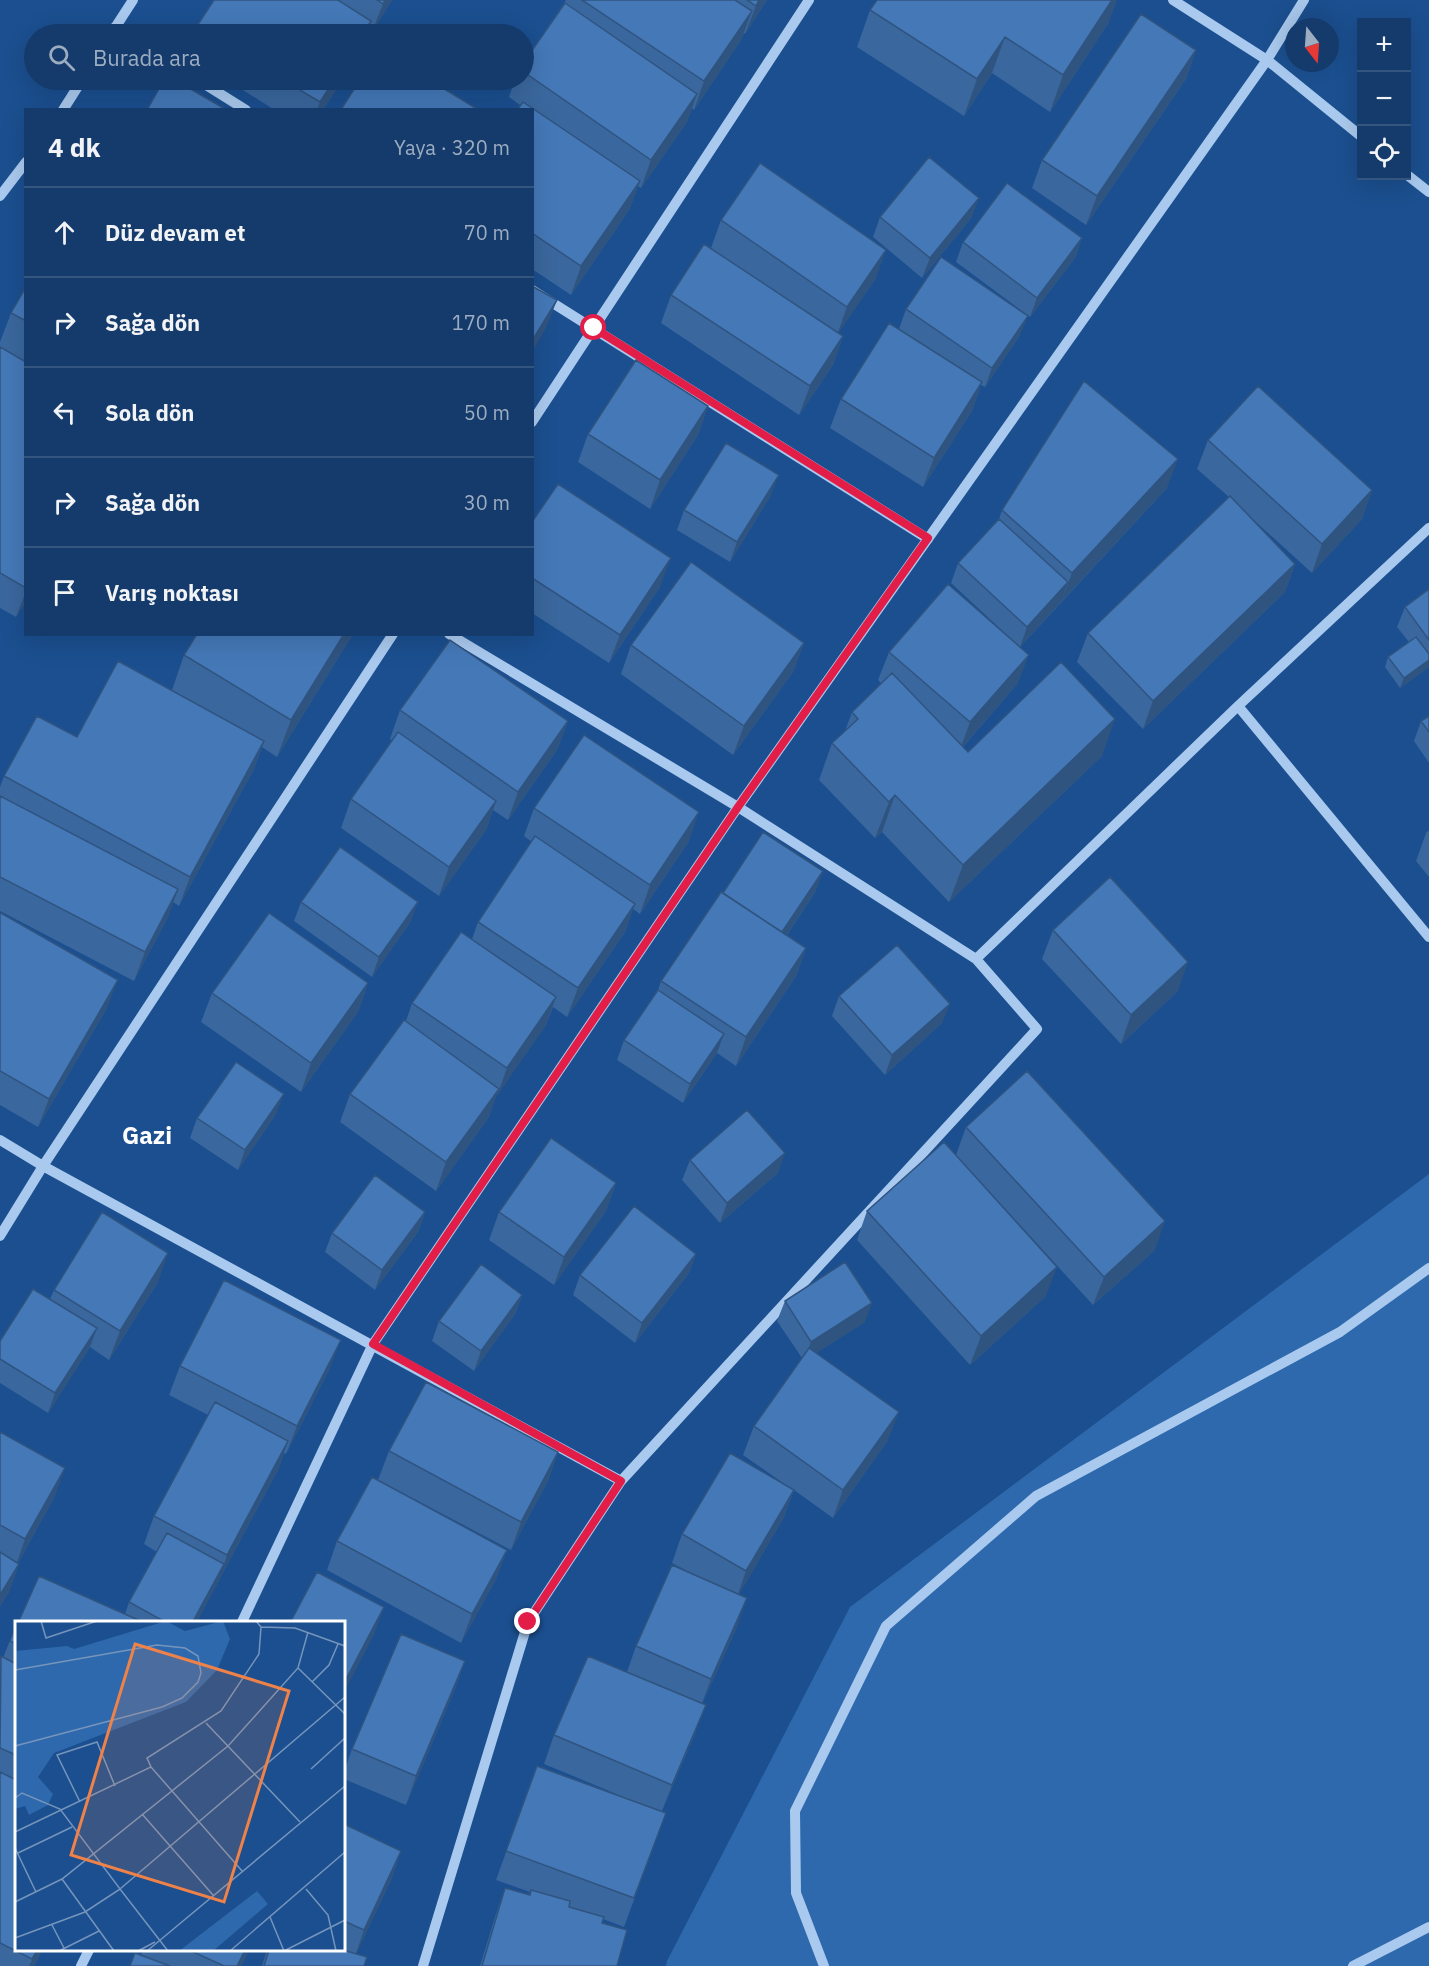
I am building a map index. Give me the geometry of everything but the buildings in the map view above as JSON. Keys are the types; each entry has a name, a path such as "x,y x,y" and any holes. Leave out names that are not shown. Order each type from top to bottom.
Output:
{"street":[{"path":"118,24 133,0"},
{"path":"534,419 809,0"},
{"path":"1173,0 1267,60 1357,134"},
{"path":"243,1621 373,1344 738,807 1267,60 1304,0"},
{"path":"64,108 76,90"},
{"path":"214,90 243,108"},
{"path":"0,196 24,165"},
{"path":"1411,177 1429,192"},
{"path":"534,291 928,538"},
{"path":"976,959 1238,706 1429,528"},
{"path":"0,1236 43,1166 392,636"},
{"path":"423,1966 528,1622 621,1481 1037,1029 976,959 738,807 452,636"},
{"path":"1238,706 1429,937"},
{"path":"0,1140 43,1166 621,1481"},
{"path":"824,1966 796,1893 795,1811 886,1626 1036,1496 1340,1332 1429,1268"},
{"path":"1353,1966 1429,1928"},
{"path":"81,1966 88,1951"}],"shaded area":[{"path":"1429,1174 1429,1966 666,1966 850,1607"}],"district":[{"name":"Gazi","path":"147,1136"}],"route":[{"path":"528,1622 621,1481 373,1344 738,807 928,538 594,328"}]}
